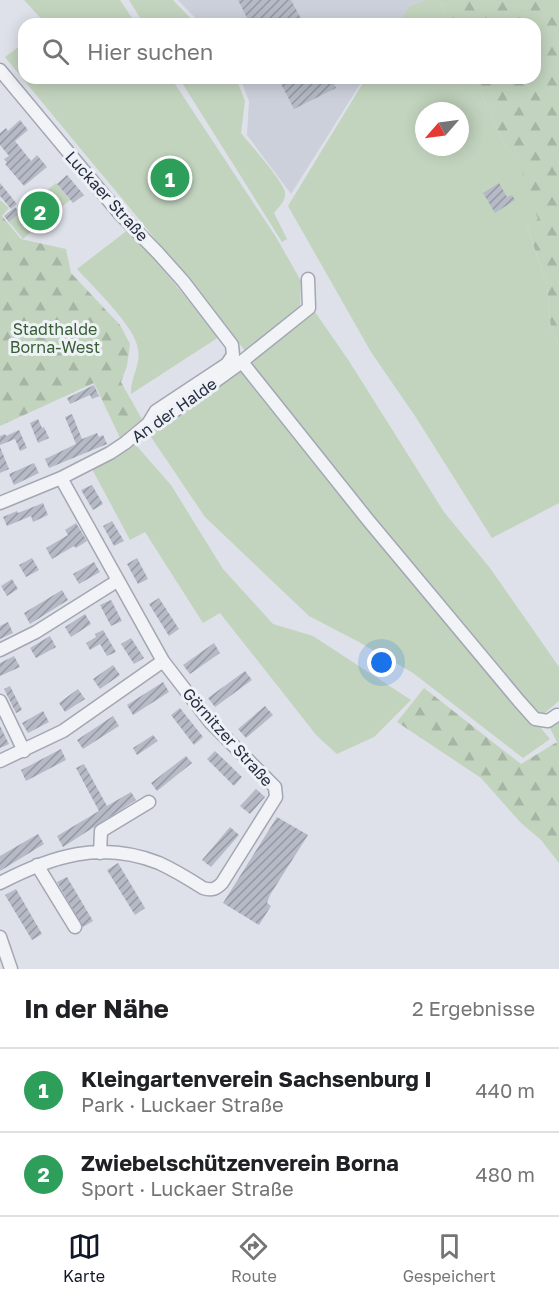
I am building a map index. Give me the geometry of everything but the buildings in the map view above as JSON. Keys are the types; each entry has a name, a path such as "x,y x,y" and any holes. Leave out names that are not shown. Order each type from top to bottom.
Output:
{"street":[{"name":"Luckaer Straße","path":"0,70 119,213 158,253 232,345 233,355 227,364 156,411 148,424"},
{"name":"An der Halde","path":"0,503 61,478 110,453 125,444 148,424 158,422 242,362 309,308 309,279"},
{"path":"242,362 368,520 519,701 535,718 548,721 557,715"},
{"name":"Görnitzer Straße","path":"0,883 37,865 71,854 100,853 122,854 159,863 203,888 211,890 222,884 276,797 275,787 210,722 163,661 61,478"},
{"path":"0,650 36,632 117,581"},
{"path":"0,761 63,730 163,661"},
{"path":"0,701 24,751"},
{"path":"100,853 101,831 149,802"},
{"path":"37,865 75,927"},
{"path":"0,939 10,969"}],"shaded area":[{"path":"178,0 425,0 409,6 402,18 195,18"},
{"path":"242,84 360,84 291,194 247,135 249,101"}],"green space":[{"path":"24,0 120,0 132,18 40,18"},
{"path":"129,0 173,0 190,18 140,18"},
{"path":"425,0 439,0 447,18 402,18 409,6"},
{"path":"439,0 559,0 559,347 551,330 547,285 527,226 538,219 513,145 505,146 477,84 541,84 541,18 447,18"},
{"path":"18,47 18,73 5,57"},
{"path":"27,84 175,84 276,237 301,281 300,308 246,352"},
{"path":"183,84 238,84 245,101 241,133 273,171 285,192 283,201 274,213 287,239 282,242"},
{"path":"362,84 477,84 505,146 513,144 539,219 527,226 547,285 551,330 559,347 559,503 492,538 415,416 371,352 288,206"},
{"path":"56,183 70,200 23,239 9,222"},
{"name":"Stadthalde Borna-West","path":"0,200 9,208 2,216 21,239 66,249 71,273 120,325 130,344 127,366 121,382 143,421 121,440 94,383 0,426"},
{"path":"129,229 219,337 131,394 139,355 135,340 122,318 77,269"},
{"path":"313,309 349,361 444,512 490,568 559,667 559,701 535,721 550,739 523,758 413,673 309,616 205,517 149,434 217,385"},
{"path":"135,444 171,485 223,569 273,624 313,636 411,700 374,737 337,754 317,736 220,613 203,623 145,532 130,540 92,469"},
{"path":"424,688 521,764 557,742 550,728 559,717 559,863 541,840 521,823 481,778 397,722"}],"place":[{"name":"Kleingartenverein Sachsenburg I","path":"170,178"},
{"name":"Zwiebelschützenverein Borna","path":"40,211"}]}
